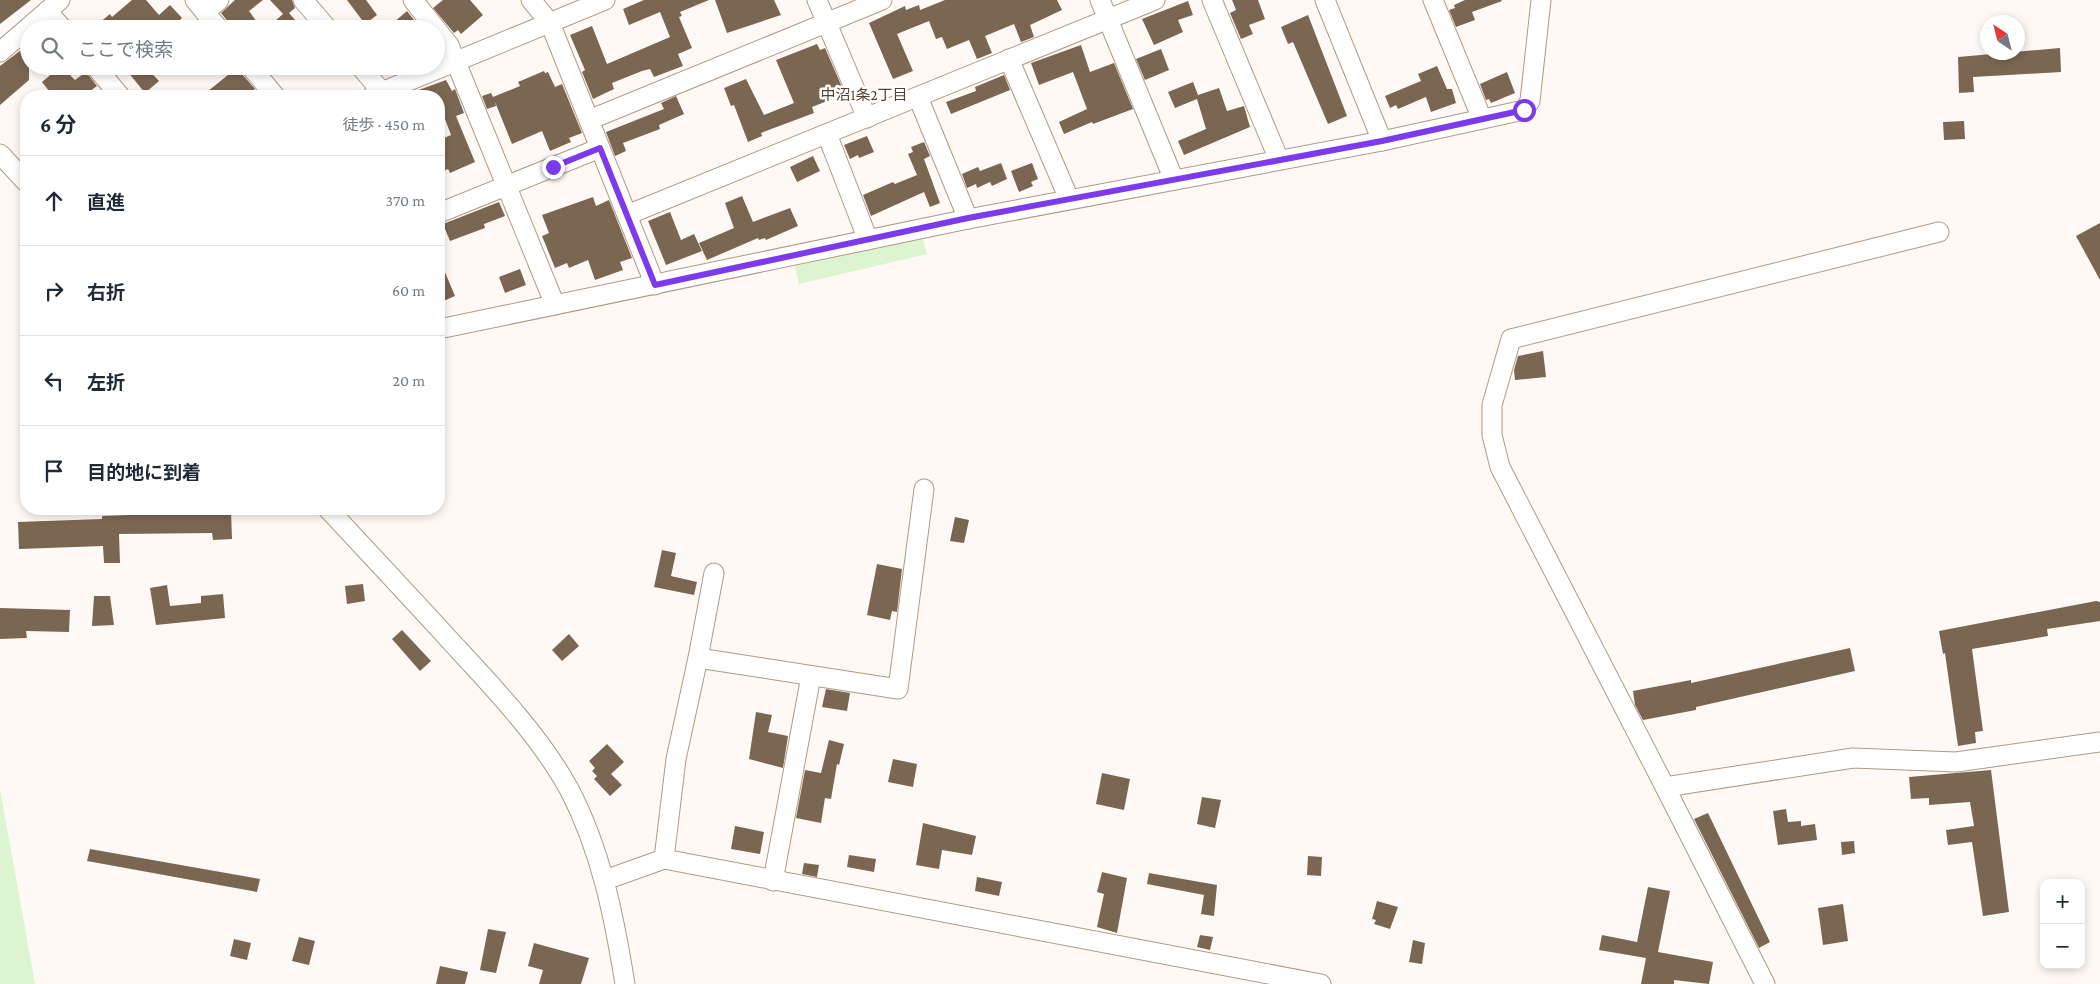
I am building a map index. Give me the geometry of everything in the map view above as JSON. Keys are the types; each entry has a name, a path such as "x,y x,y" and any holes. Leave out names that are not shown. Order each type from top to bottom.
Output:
{"street":[{"path":"212,20 200,6 219,0"},
{"path":"303,0 320,20"},
{"path":"413,0 429,20"},
{"path":"531,0 550,24 655,285"},
{"path":"445,67 605,0"},
{"path":"817,0 867,118"},
{"path":"589,120 882,0"},
{"path":"1100,0 1174,180"},
{"path":"627,216 1155,0"},
{"path":"1212,0 1279,160"},
{"path":"1325,0 1382,141"},
{"path":"1432,0 1482,119"},
{"path":"445,328 968,218 1382,141 1524,110 1530,101 1541,0"},
{"path":"37,20 54,5 60,20"},
{"path":"0,52 20,35"},
{"path":"445,40 449,45 454,63 555,305"},
{"path":"1010,59 1069,200"},
{"path":"102,75 115,90"},
{"path":"258,75 270,90"},
{"path":"365,75 375,90"},
{"path":"387,90 424,75"},
{"path":"918,97 968,218"},
{"path":"827,134 868,240"},
{"path":"445,211 600,148"},
{"path":"0,154 20,176"},
{"path":"1765,984 1500,467 1492,435 1492,405 1511,339 1939,232"},
{"path":"698,658 898,690 924,489"},
{"path":"334,515 483,676 532,735 568,789 596,853 605,880 616,924 625,984"},
{"path":"664,860 676,759 714,573"},
{"path":"773,881 811,676"},
{"path":"1665,787 1852,758 1956,762 2100,742"},
{"path":"605,880 664,860 1321,984"}],"green space":[{"path":"922,236 927,254 799,284 795,266"},
{"path":"0,789 35,984 0,984"}],"building":[{"path":"0,0 31,0 0,24"},
{"path":"132,0 146,0 159,15 170,5 182,18 180,20 103,20 110,14 112,17"},
{"path":"235,0 263,0 249,11 256,20 227,20 221,13"},
{"path":"270,0 292,0 295,8 289,13 295,20 276,20 283,14"},
{"path":"347,0 366,0 377,15 370,20 362,20"},
{"path":"443,0 470,0 483,15 461,34 458,30 454,33 433,8"},
{"path":"644,0 709,0 680,12 682,16 679,17 692,48 678,54 683,66 654,77 650,69 642,71 612,83 614,89 593,99 582,72 585,70 570,35 592,26 607,64 670,37 660,12 629,25 623,9"},
{"path":"715,0 774,0 781,15 727,33"},
{"path":"945,0 1057,0 1062,10 1030,25 1034,37 1021,42 1014,24 985,36 992,53 977,59 969,40 947,49 942,37 936,39 929,21 897,34 913,71 893,79 869,23 905,6 906,10 919,5 920,10"},
{"path":"1232,0 1258,0 1265,19 1249,25 1253,34 1241,39 1230,13 1236,10"},
{"path":"1465,0 1502,1 1472,12 1475,20 1456,27 1449,10 1455,8 1454,5"},
{"path":"1188,1 1193,15 1178,20 1183,32 1154,45 1142,19"},
{"path":"407,11 414,20 396,20"},
{"path":"1308,15 1347,116 1328,124 1293,42 1288,44 1281,27"},
{"path":"817,44 820,50 825,48 845,94 812,107 814,113 761,133 762,136 748,142 734,105 731,106 724,88 746,79 764,115 794,103 776,60"},
{"path":"1081,45 1090,72 1114,63 1133,109 1093,124 1092,122 1064,134 1059,122 1087,109 1073,72 1039,85 1031,63"},
{"path":"2060,48 2061,72 1973,77 1974,92 1959,93 1958,57 1980,55 1980,60 2025,60 2025,51"},
{"path":"1161,49 1169,70 1145,80 1136,59"},
{"path":"20,51 20,75 29,75 29,80 0,105 0,66"},
{"path":"1437,66 1447,89 1452,89 1456,103 1431,112 1426,97 1398,109 1396,105 1390,108 1385,96 1421,81 1418,74"},
{"path":"544,71 545,73 548,72 555,87 562,84 582,133 569,138 571,142 550,151 542,131 512,144 495,102 496,106 487,109 482,96 491,93 493,97 520,86 518,82"},
{"path":"1507,72 1515,93 1491,103 1489,99 1486,100 1480,84"},
{"path":"50,75 70,75 75,80 82,75 88,75 97,86 91,90 48,90 42,82"},
{"path":"130,75 153,75 159,81 148,90 143,90"},
{"path":"228,75 243,75 255,89 254,90 209,90"},
{"path":"1004,75 1010,90 951,114 946,102 976,91 975,87"},
{"path":"446,80 452,91 455,89 464,113 456,116 475,162 450,173 448,169 445,170 445,138 451,135 445,119 445,90 419,90"},
{"path":"1193,82 1198,95 1219,88 1227,111 1244,106 1250,127 1184,155 1178,141 1206,129 1197,99 1175,108 1168,92"},
{"path":"676,96 684,114 659,125 660,129 623,143 626,151 615,156 606,132 664,109 661,103"},
{"path":"1964,121 1965,139 1944,140 1943,122"},
{"path":"867,136 874,152 859,158 858,155 850,159 844,145"},
{"path":"924,142 930,156 924,159 940,203 930,207 924,192 871,216 863,195 893,182 895,184 917,175 908,154 913,152 911,147"},
{"path":"813,156 820,171 797,182 790,167"},
{"path":"1001,163 1007,179 992,186 990,182 977,188 976,184 967,188 962,174 978,167 980,171"},
{"path":"1032,163 1038,179 1031,182 1033,186 1019,192 1011,171"},
{"path":"742,196 753,222 790,208 798,226 766,240 765,238 759,240 758,238 707,260 699,243 734,228 725,203"},
{"path":"593,197 596,206 609,200 632,258 620,262 623,270 595,280 588,260 569,268 567,263 555,268 542,236 549,233 542,215"},
{"path":"499,202 505,216 484,224 485,228 450,241 445,229 445,223"},
{"path":"670,212 681,240 694,234 702,251 666,265 648,221"},
{"path":"2100,223 2100,280 2076,236"},
{"path":"520,269 526,285 505,293 499,277"},
{"path":"445,272 455,296 445,300"},
{"path":"1543,351 1546,377 1515,380 1514,370 1518,356"},
{"path":"231,515 232,539 213,540 212,533 119,534 120,563 104,563 103,546 19,549 18,522 102,519 102,516"},
{"path":"955,517 969,520 964,543 950,541"},
{"path":"662,550 676,553 671,576 697,582 694,595 654,587"},
{"path":"877,564 902,569 897,612 892,611 890,620 867,615"},
{"path":"363,584 365,601 347,604 345,586"},
{"path":"167,585 170,606 201,603 201,596 223,594 225,618 156,625 150,588"},
{"path":"94,596 110,596 114,625 92,626"},
{"path":"2096,601 2100,602 2100,621 2047,629 2048,636 1972,649 1983,731 1975,732 1976,743 1958,746 1945,653 1943,654 1939,631"},
{"path":"0,608 70,610 69,632 26,631 27,638 0,639"},
{"path":"402,630 431,661 420,671 392,639"},
{"path":"569,634 579,646 562,661 552,650"},
{"path":"1850,648 1855,671 1696,707 1696,710 1643,720 1635,705 1633,691 1691,680 1691,683"},
{"path":"826,689 850,693 847,711 822,707"},
{"path":"756,712 772,715 768,732 788,736 783,768 749,759"},
{"path":"829,740 844,744 839,765 837,764 831,799 825,798 821,823 796,818 805,770 821,773"},
{"path":"607,744 624,762 611,774 622,785 610,796 594,779 597,776 592,771 595,768 589,761"},
{"path":"893,759 917,764 913,787 888,782"},
{"path":"1991,770 2009,912 1983,916 1972,842 1948,845 1946,830 1974,826 1970,802 1929,805 1929,798 1911,799 1909,777"},
{"path":"1102,773 1130,779 1124,810 1096,804"},
{"path":"1202,797 1221,800 1215,828 1197,824"},
{"path":"1786,809 1788,822 1801,821 1801,826 1815,824 1817,840 1778,845 1773,811"},
{"path":"1708,813 1770,942 1759,948 1694,819"},
{"path":"923,823 976,836 972,855 942,850 939,869 916,865"},
{"path":"735,826 764,832 760,854 731,849"},
{"path":"1854,841 1855,853 1842,855 1841,842"},
{"path":"90,849 260,879 257,892 87,861"},
{"path":"849,855 876,859 874,872 847,867"},
{"path":"1308,856 1322,857 1321,876 1307,875"},
{"path":"804,863 819,865 817,877 802,874"},
{"path":"1102,872 1127,878 1117,933 1097,927 1104,894 1097,892"},
{"path":"1149,873 1217,885 1214,916 1201,914 1204,895 1147,884"},
{"path":"977,877 1002,882 999,896 975,891"},
{"path":"1648,887 1670,891 1658,952 1713,962 1709,984 1674,980 1674,984 1641,984 1646,958 1599,950 1602,935 1637,942"},
{"path":"1377,901 1398,907 1390,929 1374,924 1376,920 1372,919"},
{"path":"1843,904 1848,941 1823,945 1818,908"},
{"path":"488,929 506,932 496,973 480,970"},
{"path":"1200,935 1213,937 1210,950 1197,947"},
{"path":"299,937 315,941 309,965 292,961"},
{"path":"234,939 251,943 247,960 230,956"},
{"path":"1413,940 1425,943 1422,964 1409,962"},
{"path":"534,943 589,958 581,984 539,984 543,970 528,966"},
{"path":"440,966 468,972 465,984 436,984"}],"district":[{"name":"中沼1条2丁目","path":"864,95"}],"route":[{"path":"553,167 600,148 655,285 968,218 1382,141 1524,110"}]}
